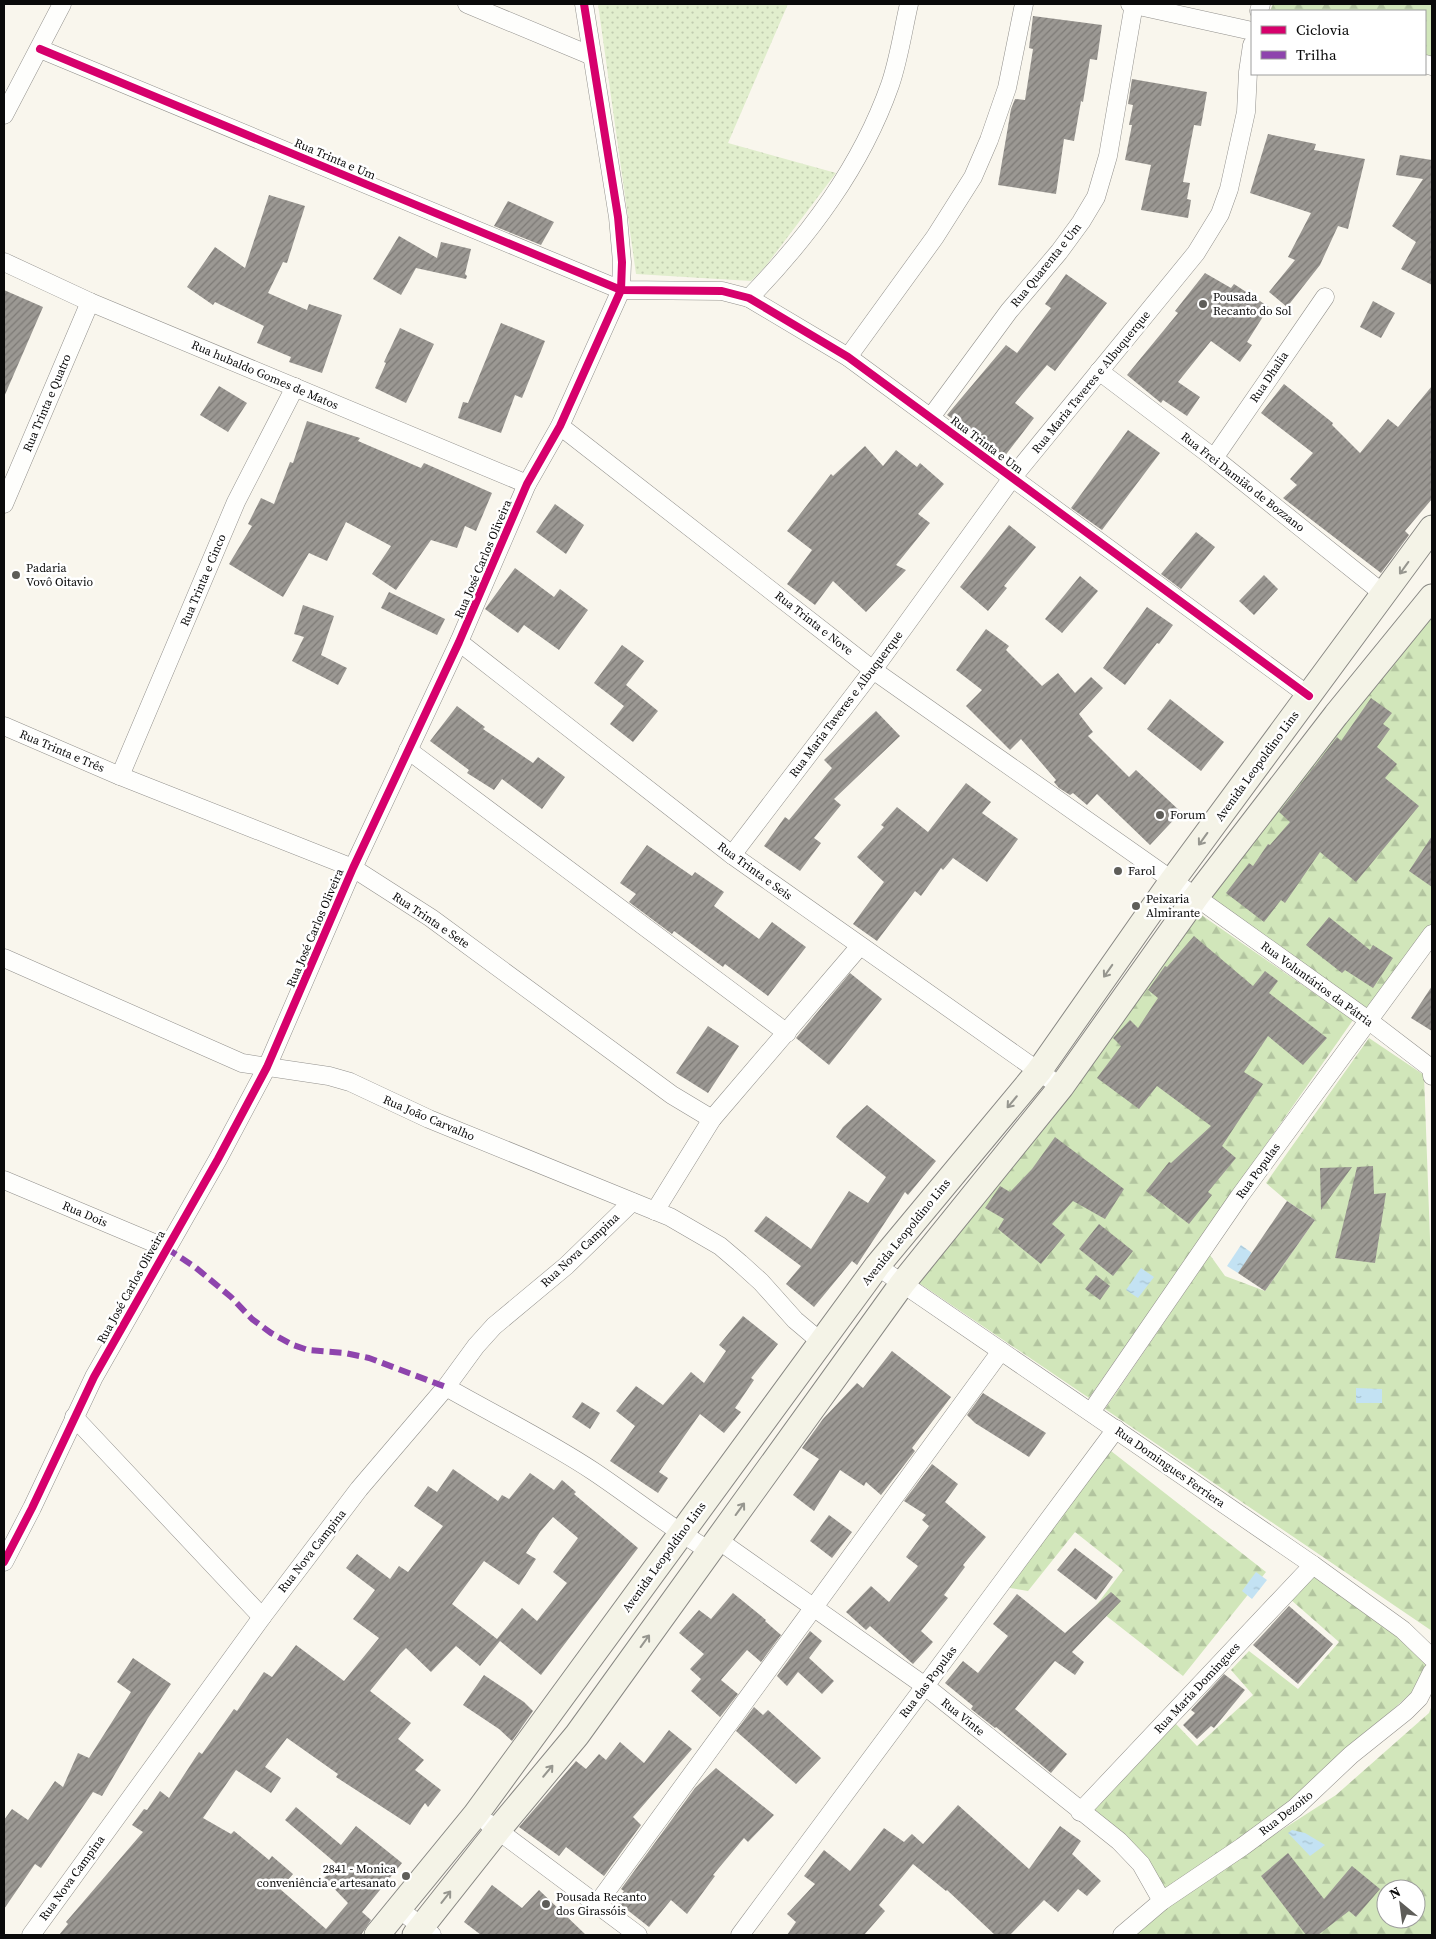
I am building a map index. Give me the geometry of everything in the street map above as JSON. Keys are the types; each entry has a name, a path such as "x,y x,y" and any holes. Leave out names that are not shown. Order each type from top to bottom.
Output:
{"main road":[{"name":"Avenida Leopoldino Lins","path":"377,1935 476,1814 877,1266 1038,1070 1172,881 1432,528"},
{"path":"423,1933 498,1830 577,1735 902,1284 1061,1086 1196,897 1336,715 1432,597"},
{"path":"548,1715 577,1735"}],"street":[{"path":"4,115 62,4"},
{"path":"467,4 592,56"},
{"path":"584,4 618,217 622,262 621,290"},
{"path":"749,298 780,266 853,168 874,127 890,83 909,4"},
{"path":"848,357 935,237 973,177 989,140 1007,88 1024,4"},
{"path":"1133,4 1251,31"},
{"name":"Rua Quarenta e Um","path":"931,418 1009,311 1059,252 1081,222 1096,197 1108,156 1133,4"},
{"name":"Rua Trinta e Um","path":"40,49 621,290 722,291 749,298 848,357 1309,696"},
{"name":"Rua Maria Taveres e Albuquerque","path":"732,855 873,670 1012,478 1196,253 1220,214 1229,189 1246,112 1251,52"},
{"name":"Rua hubaldo Gomes de Matos","path":"4,262 90,302 527,484"},
{"name":"Rua José Carlos Oliveira","path":"4,1562 32,1508 94,1377 218,1159 267,1068 353,868 460,642 527,484 560,426 621,290"},
{"name":"Rua Dhalia","path":"1214,458 1325,296"},
{"name":"Rua Trinta e Quatro","path":"4,504 90,302"},
{"name":"Rua Frei Damião de Bozzano","path":"1099,372 1214,458 1384,595"},
{"name":"Rua Trinta e Cinco","path":"120,776 236,502 295,387"},
{"name":"Rua Trinta e Nove","path":"560,426 873,670 1172,881"},
{"name":"Rua Trinta e Seis","path":"460,642 732,855 1061,1086"},
{"name":"Rua Trinta e Três","path":"4,726 120,776"},
{"path":"408,750 787,1033"},
{"name":"Rua Trinta e Sete","path":"120,776 353,868 431,918 672,1095 712,1119"},
{"name":"Rua Voluntários da Pátria","path":"1172,881 1368,1020 1432,1069 1432,1076"},
{"name":"Rua Populas","path":"1091,1412 1239,1197 1432,934"},
{"path":"655,1211 712,1119 860,946"},
{"name":"Rua João Carvalho","path":"4,958 242,1063 329,1076 350,1082 428,1119 670,1217 720,1246 761,1282 795,1320 821,1342"},
{"name":"Rua Dois","path":"4,1180 166,1248"},
{"name":"Rua Nova Campina","path":"31,1935 262,1616 359,1489 446,1387 476,1346 494,1326 566,1266 632,1202"},
{"name":"Rua Domingues Ferriera","path":"877,1266 1313,1565 1403,1630 1432,1658"},
{"path":"597,1904 1001,1351"},
{"name":"Rua Vinte","path":"446,1387 543,1440 593,1471 680,1534 714,1545 814,1607 925,1686 1080,1812 1119,1841 1140,1864 1162,1901"},
{"path":"74,1417 262,1616"},
{"name":"Rua das Populas","path":"740,1935 1116,1429"},
{"name":"Rua Maria Domingues","path":"1080,1812 1313,1565"},
{"name":"Rua Dezoito","path":"1122,1935 1162,1901 1295,1808 1351,1755 1406,1711 1419,1698 1432,1672"},
{"path":"476,1814 638,1935"},
{"path":"398,1908 423,1933"}],"green space":[{"path":"598,4 788,4 728,143 836,173 765,267 751,281 636,274"},
{"path":"1273,4 1432,4 1432,58 1426,57 1426,10 1270,10"},
{"path":"1432,606 1432,924 1367,1009 1208,896"},
{"path":"1200,914 1353,1020 1089,1398 919,1283"},
{"path":"1369,1038 1424,1075 1432,1293 1432,1631 1105,1409 1210,1255 1225,1276 1265,1291 1315,1220 1287,1201 1266,1183"},
{"path":"1111,1451 1266,1572 1183,1676 1095,1607 1123,1570 1075,1532 1028,1591 1004,1587"},
{"path":"1313,1574 1397,1632 1428,1662 1412,1692 1286,1808 1163,1893 1089,1812 1176,1724 1197,1746 1253,1695 1231,1670 1249,1651 1298,1689 1339,1642 1290,1599"},
{"path":"1432,1705 1432,1935 1132,1935 1167,1904 1336,1795 1429,1713"}],"water":[{"path":"1241,1245 1252,1253 1238,1273 1227,1266"},
{"path":"1141,1268 1154,1277 1138,1298 1126,1290"},
{"path":"1356,1388 1382,1389 1382,1403 1356,1403"},
{"path":"1256,1572 1267,1580 1252,1599 1242,1591"},
{"path":"1292,1830 1305,1833 1325,1845 1310,1856 1288,1833"}],"building":[{"path":"1033,16 1102,25 1097,60 1090,59 1074,141 1064,139 1056,194 998,185 1011,109 1015,99 1025,100 1033,49 1029,48"},
{"path":"1132,79 1207,92 1201,126 1194,125 1183,182 1190,183 1187,199 1191,200 1188,218 1141,210 1151,165 1125,160 1132,125 1129,125 1133,105 1128,104"},
{"path":"1268,134 1316,144 1314,150 1365,159 1348,229 1338,226 1320,265 1287,307 1269,292 1295,260 1288,257 1311,213 1250,193"},
{"path":"1400,155 1432,160 1432,285 1401,269 1416,242 1392,226 1423,179 1396,175"},
{"path":"269,195 305,206 287,263 283,262 268,293 307,310 309,304 342,315 322,373 289,362 291,357 257,343 264,326 215,302 213,305 187,287 215,247 245,268"},
{"path":"508,201 554,222 541,245 494,226"},
{"path":"399,236 437,258 441,242 471,249 465,274 467,276 466,279 416,268 401,295 373,279"},
{"path":"1205,273 1231,288 1234,284 1269,307 1247,342 1252,345 1240,362 1211,341 1178,382 1200,397 1187,416 1163,400 1161,403 1127,375 1178,313 1175,311"},
{"path":"1066,274 1107,303 1055,371 1047,365 1015,403 1034,418 1004,457 947,415 1006,345 1017,353 1051,308 1045,304"},
{"path":"4,290 43,307 4,397"},
{"path":"1373,301 1395,313 1381,338 1360,327"},
{"path":"501,323 545,341 522,398 515,395 501,433 458,418 463,402 468,403"},
{"path":"400,328 434,344 406,403 375,388 386,363 384,362"},
{"path":"1284,384 1333,423 1332,425 1360,453 1388,419 1398,427 1432,386 1432,499 1405,531 1409,535 1381,573 1283,498 1297,485 1290,479 1313,453 1261,413"},
{"path":"219,386 247,403 228,432 200,415"},
{"path":"307,421 360,438 358,441 421,468 424,463 492,493 476,531 465,526 457,548 431,540 396,590 372,574 391,546 346,522 327,561 309,553 283,597 229,564 252,526 248,524 261,498 274,504 290,462 293,463"},
{"path":"1128,430 1160,453 1102,530 1071,508"},
{"path":"865,446 883,466 896,450 917,467 920,463 944,484 918,514 930,523 896,565 906,570 866,612 833,581 815,605 787,584 812,550 787,531 831,474 833,476"},
{"path":"555,504 584,525 566,554 536,532"},
{"path":"1009,525 1036,547 1004,586 1007,588 988,611 960,587"},
{"path":"1196,532 1215,547 1181,589 1161,574"},
{"path":"515,568 554,597 560,589 588,610 559,650 524,625 518,633 485,609"},
{"path":"1264,575 1278,589 1254,615 1239,601"},
{"path":"1080,576 1098,591 1062,633 1045,619"},
{"path":"389,592 445,619 437,635 381,608"},
{"path":"303,605 334,616 321,655 347,668 338,685 292,661 304,637 294,634"},
{"path":"1147,607 1173,625 1125,685 1103,668"},
{"path":"986,629 1009,646 1006,650 1042,686 1058,673 1075,693 1091,677 1103,688 1079,714 1093,732 1088,736 1129,777 1136,770 1181,812 1150,845 1097,794 1087,805 1073,793 1070,795 1059,788 1054,782 1056,780 1021,739 1010,750 966,706 982,690 956,670"},
{"path":"622,645 644,661 626,685 658,711 633,742 610,724 624,706 594,683"},
{"path":"1371,698 1392,713 1383,724 1390,729 1377,747 1397,764 1385,778 1419,806 1356,882 1320,852 1285,903 1281,900 1264,922 1226,893 1249,863 1253,866 1268,844 1270,845 1290,822 1279,812 1337,737 1341,741"},
{"path":"1170,699 1224,742 1201,771 1147,729"},
{"path":"457,706 485,727 483,729 533,763 538,757 565,777 542,809 502,779 494,790 467,773 469,770 430,741"},
{"path":"876,711 900,736 834,799 841,805 814,838 821,843 800,871 764,846 785,817 789,820 832,768 824,760"},
{"path":"966,783 991,802 982,813 1018,839 987,882 953,858 943,870 941,868 921,896 915,891 877,941 853,924 884,882 857,857 884,827 881,825 897,807 928,832"},
{"path":"1432,836 1432,887 1409,871"},
{"path":"647,845 692,876 695,872 724,892 714,906 759,939 772,922 806,947 768,996 725,964 723,967 674,931 672,934 629,902 636,894 620,883"},
{"path":"1329,917 1370,950 1373,945 1393,958 1373,988 1345,970 1342,973 1306,945"},
{"path":"1194,936 1253,986 1265,971 1278,981 1269,993 1327,1038 1303,1065 1268,1036 1244,1072 1263,1084 1222,1146 1236,1158 1208,1192 1212,1195 1189,1224 1146,1191 1169,1162 1171,1163 1211,1126 1157,1086 1139,1109 1097,1078 1121,1046 1113,1038 1130,1020 1138,1028 1158,998 1148,990 1165,966 1167,967"},
{"path":"850,973 882,999 829,1065 796,1038"},
{"path":"1432,986 1432,1031 1411,1018"},
{"path":"708,1026 739,1046 708,1093 676,1073"},
{"path":"867,1105 936,1161 908,1195 905,1192 857,1265 852,1261 814,1307 786,1284 801,1266 754,1231 766,1216 811,1249 849,1191 868,1203 886,1177 836,1137 843,1127"},
{"path":"1055,1137 1124,1189 1105,1219 1073,1201 1052,1224 1065,1235 1041,1264 998,1229 1004,1219 985,1208 1000,1186 1010,1192 1032,1169"},
{"path":"1373,1166 1374,1194 1386,1193 1375,1263 1335,1258 1357,1167"},
{"path":"1352,1167 1321,1210 1320,1168"},
{"path":"1287,1201 1315,1220 1265,1291 1238,1273"},
{"path":"1099,1224 1133,1251 1113,1276 1079,1249"},
{"path":"1096,1275 1110,1286 1100,1300 1085,1289"},
{"path":"743,1316 778,1344 751,1378 754,1380 735,1408 741,1412 724,1433 700,1414 659,1472 668,1478 658,1493 610,1461 635,1426 616,1411 636,1386 663,1405 691,1372 704,1383 726,1351 719,1345"},
{"path":"892,1351 951,1397 912,1448 915,1451 881,1495 866,1482 864,1486 840,1470 814,1511 793,1495 819,1459 802,1448 823,1419 857,1383 863,1388"},
{"path":"983,1393 1046,1433 1029,1457 975,1423 967,1415"},
{"path":"582,1402 600,1413 590,1429 572,1417"},
{"path":"932,1464 958,1484 945,1502 986,1537 963,1565 965,1567 944,1595 948,1598 921,1631 933,1642 913,1664 870,1626 866,1630 846,1612 871,1586 889,1602 918,1566 906,1557 929,1526 922,1520 926,1515 904,1501"},
{"path":"453,1469 498,1501 502,1495 509,1499 530,1473 554,1490 562,1480 576,1492 574,1494 638,1548 541,1675 500,1641 480,1666 456,1646 431,1672 406,1648 400,1654 370,1691 411,1723 398,1739 424,1760 415,1770 441,1790 428,1807 425,1803 410,1825 336,1777 338,1774 287,1738 265,1767 281,1778 271,1793 236,1770 203,1818 231,1834 234,1831 269,1860 272,1856 293,1874 280,1889 326,1929 348,1903 324,1878 338,1865 285,1820 296,1807 341,1845 356,1826 402,1863 362,1912 371,1920 361,1935 59,1935 68,1924 66,1922 143,1832 132,1825 144,1809 147,1810 160,1791 169,1798 199,1752 202,1754 234,1709 237,1711 264,1672 272,1677 296,1645 344,1681 379,1638 353,1619 375,1590 346,1568 357,1554 390,1579 399,1566 408,1572 443,1526 414,1506 428,1486 437,1492","holes":["553,1517 578,1538 553,1572 567,1583 537,1621 522,1608 497,1639 452,1604 484,1561 519,1585 536,1559 526,1553"]},
{"path":"829,1515 852,1532 832,1558 810,1541"},
{"path":"1075,1548 1113,1577 1096,1600 1057,1570"},
{"path":"1111,1592 1121,1601 1072,1652 1084,1662 1075,1675 1055,1661 1015,1709 1067,1754 1051,1773 996,1727 971,1709 973,1706 945,1683 963,1661 978,1673 1008,1636 993,1624 1017,1594 1065,1633"},
{"path":"733,1593 781,1635 761,1662 747,1650 721,1680 738,1694 720,1717 691,1691 701,1679 690,1669 704,1654 679,1633 699,1610 711,1619"},
{"path":"1289,1606 1333,1644 1298,1684 1253,1645"},
{"path":"810,1631 822,1641 809,1658 834,1681 822,1694 798,1672 787,1686 777,1676"},
{"path":"133,1658 171,1684 148,1718 102,1796 93,1792 41,1868 35,1864 4,1909 4,1820 12,1809 28,1820 55,1781 63,1787 78,1753 89,1758 131,1692 117,1682"},
{"path":"1224,1674 1245,1690 1214,1728 1211,1726 1197,1739 1183,1725 1195,1713 1191,1710"},
{"path":"484,1675 524,1702 533,1711 512,1741 499,1729 463,1705"},
{"path":"754,1707 763,1715 768,1710 821,1758 796,1784 736,1731"},
{"path":"669,1730 692,1749 633,1817 641,1825 604,1876 566,1847 559,1856 519,1827 576,1761 586,1769 599,1754 606,1760 620,1742 644,1763"},
{"path":"716,1768 774,1815 748,1842 744,1838 713,1875 715,1876 687,1914 671,1900 649,1927 616,1901 624,1891 621,1889 695,1788"},
{"path":"958,1805 1029,1869 1060,1826 1081,1841 1072,1854 1101,1881 1087,1896 1078,1889 1058,1912 1044,1900 1010,1935 995,1935 947,1890 913,1864 879,1905 885,1911 864,1935 787,1935 796,1922 787,1914 815,1884 804,1876 824,1850 850,1871 884,1828 904,1842 912,1834 923,1844"},
{"path":"1288,1853 1324,1899 1352,1866 1376,1886 1376,1894 1356,1917 1349,1911 1318,1935 1306,1935 1261,1876"},
{"path":"492,1885 522,1908 539,1890 586,1935 481,1935 464,1922"}],"marked path":[{"path":"166,1248 195,1267 231,1297 252,1319 271,1333 293,1345 308,1350 345,1353 369,1358 446,1387"}],"cycle path":[{"path":"4,1562 32,1508 94,1377 218,1159 267,1067 353,868 459,642 527,484 560,426 621,290 622,262 618,217 584,4"},
{"path":"40,49 621,290 722,291 749,298 848,357 1309,696"}],"place":[{"name":"Pousada Recanto do Sol","path":"1203,304"},
{"name":"Padaria Vovô Oitavio","path":"16,575"},
{"name":"Forum","path":"1160,815"},
{"name":"Farol","path":"1118,871"},
{"name":"Peixaria Almirante","path":"1136,906"},
{"name":"2841 - Monica conveniência e artesanato","path":"406,1876"},
{"name":"Pousada Recanto dos Girassóis","path":"546,1904"}]}
